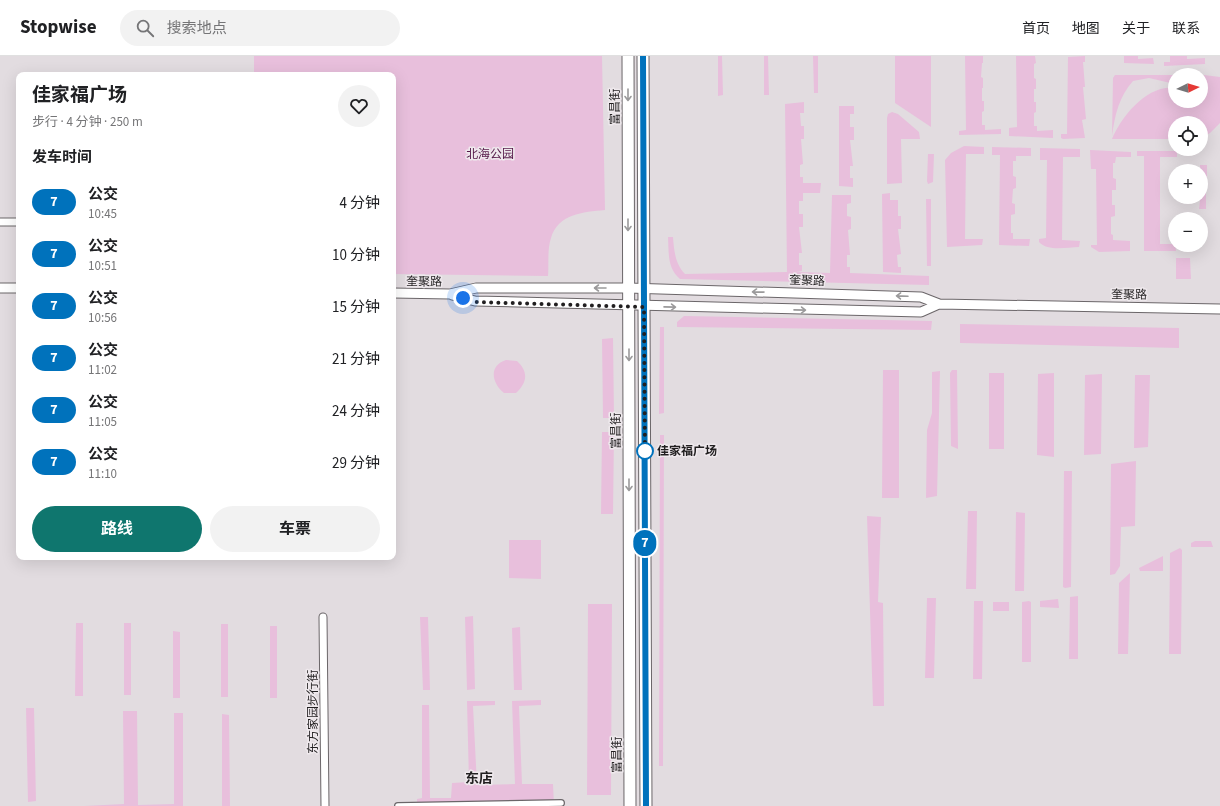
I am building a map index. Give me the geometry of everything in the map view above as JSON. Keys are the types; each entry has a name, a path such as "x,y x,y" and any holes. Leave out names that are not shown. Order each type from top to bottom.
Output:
{"main road":[{"name":"富昌街","path":"628,56 630,806"},
{"path":"643,56 646,806"}],"street":[{"path":"0,222 16,222"},
{"path":"0,288 16,288"},
{"name":"奎聚路","path":"396,293 450,294 476,288 628,288 644,290 921,297 939,304 1220,309"},
{"path":"450,294 475,302 628,305 644,307 921,312 939,304"},
{"name":"东方家园步行街","path":"323,617 325,806"},
{"path":"398,806 561,803"}],"green space":[{"name":"北海公园","path":"254,56 602,56 605,210 580,213 565,219 559,224 554,230 551,238 548,276 396,274 396,72 254,72"},
{"path":"718,56 722,56 723,95 718,96"},
{"path":"764,56 768,56 769,95 764,95"},
{"path":"813,56 818,56 818,93 814,93"},
{"path":"895,56 931,56 931,127 895,103"},
{"path":"965,56 983,56 981,77 983,78 982,101 984,101 984,111 982,112 982,125 985,125 985,130 1001,129 1001,134 959,135 959,131 966,130"},
{"path":"1016,56 1035,56 1036,63 1034,64 1034,78 1036,79 1036,89 1034,89 1034,102 1036,102 1036,112 1034,113 1034,126 1037,126 1037,131 1053,130 1053,138 1009,136 1009,128 1017,127"},
{"path":"1085,56 1085,62 1083,62 1085,87 1083,87 1086,119 1082,120 1085,138 1063,139 1061,138 1061,134 1067,134 1068,57"},
{"path":"1124,56 1138,56 1138,59 1153,58 1154,64 1124,63"},
{"path":"1170,56 1187,56 1187,59 1205,58 1205,64 1164,66 1164,62 1170,62"},
{"path":"1115,75 1168,75 1168,82 1149,78 1133,81 1124,93 1118,106 1112,136 1113,78"},
{"path":"1208,76 1220,77 1220,123 1208,134 1208,116 1168,116 1168,139 1112,139 1122,121 1136,104 1155,91 1168,88 1168,108 1208,108"},
{"path":"804,102 804,113 800,113 801,126 804,126 804,139 801,139 803,164 800,165 800,177 803,177 803,183 821,183 820,193 803,193 803,201 799,201 799,214 803,214 803,227 799,227 802,253 799,253 799,265 802,265 802,271 796,272 830,273 832,195 851,195 851,203 847,204 847,216 851,217 851,229 848,230 850,255 847,255 847,267 850,267 850,273 929,276 929,285 680,279 676,275 671,265 668,237 673,237 677,261 685,274 787,272 785,104"},
{"path":"839,106 854,106 854,114 850,114 850,127 854,127 854,140 850,140 853,166 850,166 850,178 853,178 853,187 839,186"},
{"path":"892,112 898,114 919,132 920,139 901,139 902,183 887,184 887,118 888,114"},
{"path":"964,146 984,147 984,154 966,154 965,239 983,239 982,245 947,247 945,160 951,153"},
{"path":"992,147 1031,148 1031,156 1016,156 1016,161 1013,161 1013,176 1016,177 1016,188 1013,189 1012,203 1015,204 1015,214 1011,215 1011,233 1013,233 1013,239 1030,239 1029,246 999,245 1000,155 992,155"},
{"path":"1040,148 1080,149 1080,157 1063,157 1062,240 1080,241 1079,247 1053,248 1039,242 1039,239 1046,238 1047,160 1040,160"},
{"path":"1090,150 1131,152 1131,157 1116,157 1115,163 1113,163 1113,178 1116,179 1116,190 1112,190 1112,205 1115,205 1115,216 1111,217 1111,234 1113,235 1113,240 1130,241 1130,251 1099,252 1091,247 1091,245 1097,245 1096,169 1091,169"},
{"path":"1137,151 1168,151 1168,156 1177,156 1160,157 1160,244 1168,244 1168,251 1144,251 1144,156 1137,156"},
{"path":"928,154 934,154 933,182 928,184 927,181"},
{"path":"890,193 890,200 898,200 898,216 901,216 901,229 898,229 901,254 897,255 898,267 901,267 901,273 883,272 882,194"},
{"path":"926,199 931,199 931,266 927,266"},
{"path":"1200,204 1206,204 1206,209 1199,209"},
{"path":"1176,258 1190,258 1191,279 1176,279"},
{"path":"684,316 932,321 931,330 677,327 677,322"},
{"path":"960,324 1179,328 1179,348 960,343"},
{"path":"660,327 664,327 664,413 659,414"},
{"path":"613,338 614,418 603,418 602,339"},
{"path":"506,360 517,361 525,373 524,381 516,393 504,393 495,380 494,370 496,366"},
{"path":"883,370 899,370 899,498 882,498"},
{"path":"952,370 957,370 958,449 951,446 950,373"},
{"path":"940,371 937,496 926,498 927,430 932,413 932,372"},
{"path":"989,373 1004,373 1004,449 989,449"},
{"path":"1054,373 1054,457 1037,455 1038,374"},
{"path":"1102,374 1101,454 1084,455 1085,375"},
{"path":"1135,375 1150,375 1148,447 1134,448"},
{"path":"602,432 614,432 613,514 601,514"},
{"path":"660,435 664,435 663,766 659,766"},
{"path":"1136,461 1135,526 1121,527 1120,566 1115,574 1110,575 1111,464"},
{"path":"1064,471 1072,471 1071,587 1065,588 1063,587"},
{"path":"968,511 977,511 976,589 966,589"},
{"path":"1016,512 1025,513 1024,591 1015,591"},
{"path":"867,516 881,517 878,602 883,603 884,706 873,706"},
{"path":"509,540 541,540 541,579 509,578"},
{"path":"1195,541 1211,541 1213,547 1191,547 1191,543"},
{"path":"1180,548 1182,550 1181,654 1169,654 1170,553"},
{"path":"1163,556 1163,571 1140,571 1139,568"},
{"path":"1130,573 1128,654 1118,654 1119,583"},
{"path":"1078,596 1078,659 1069,659 1070,597"},
{"path":"927,598 936,598 934,678 925,678"},
{"path":"1058,599 1059,608 1040,607 1040,601"},
{"path":"974,601 983,601 982,679 973,679"},
{"path":"993,602 1009,602 1009,611 993,611"},
{"path":"1022,602 1031,602 1031,662 1022,662"},
{"path":"588,604 612,604 611,795 587,795"},
{"path":"473,616 475,689 467,690 465,617"},
{"path":"420,617 428,617 430,690 423,690"},
{"path":"76,623 83,623 83,696 75,696"},
{"path":"124,623 131,623 131,695 124,695"},
{"path":"221,624 228,624 228,697 221,697"},
{"path":"270,626 277,626 277,698 270,698"},
{"path":"520,627 522,690 514,690 512,628"},
{"path":"173,631 180,632 180,698 173,698"},
{"path":"541,700 541,705 519,706 522,784 553,784 554,806 417,806 417,799 422,798 422,705 429,705 430,798 451,798 452,783 469,782 467,701 495,701 495,705 473,706 477,785 515,784 512,701"},
{"path":"26,708 34,708 36,801 28,802"},
{"path":"123,711 137,711 138,805 174,804 174,713 183,713 183,806 84,806 124,804"},
{"path":"222,714 229,715 230,806 222,806"}],"bus line":[{"name":"7","path":"643,56 646,806"}],"place":[{"name":"佳家福广场","path":"645,451"}],"district":[{"name":"东店","path":"479,779"}],"route":[{"path":"463,298 475,302 628,305 644,307 645,456 645,451"}]}
